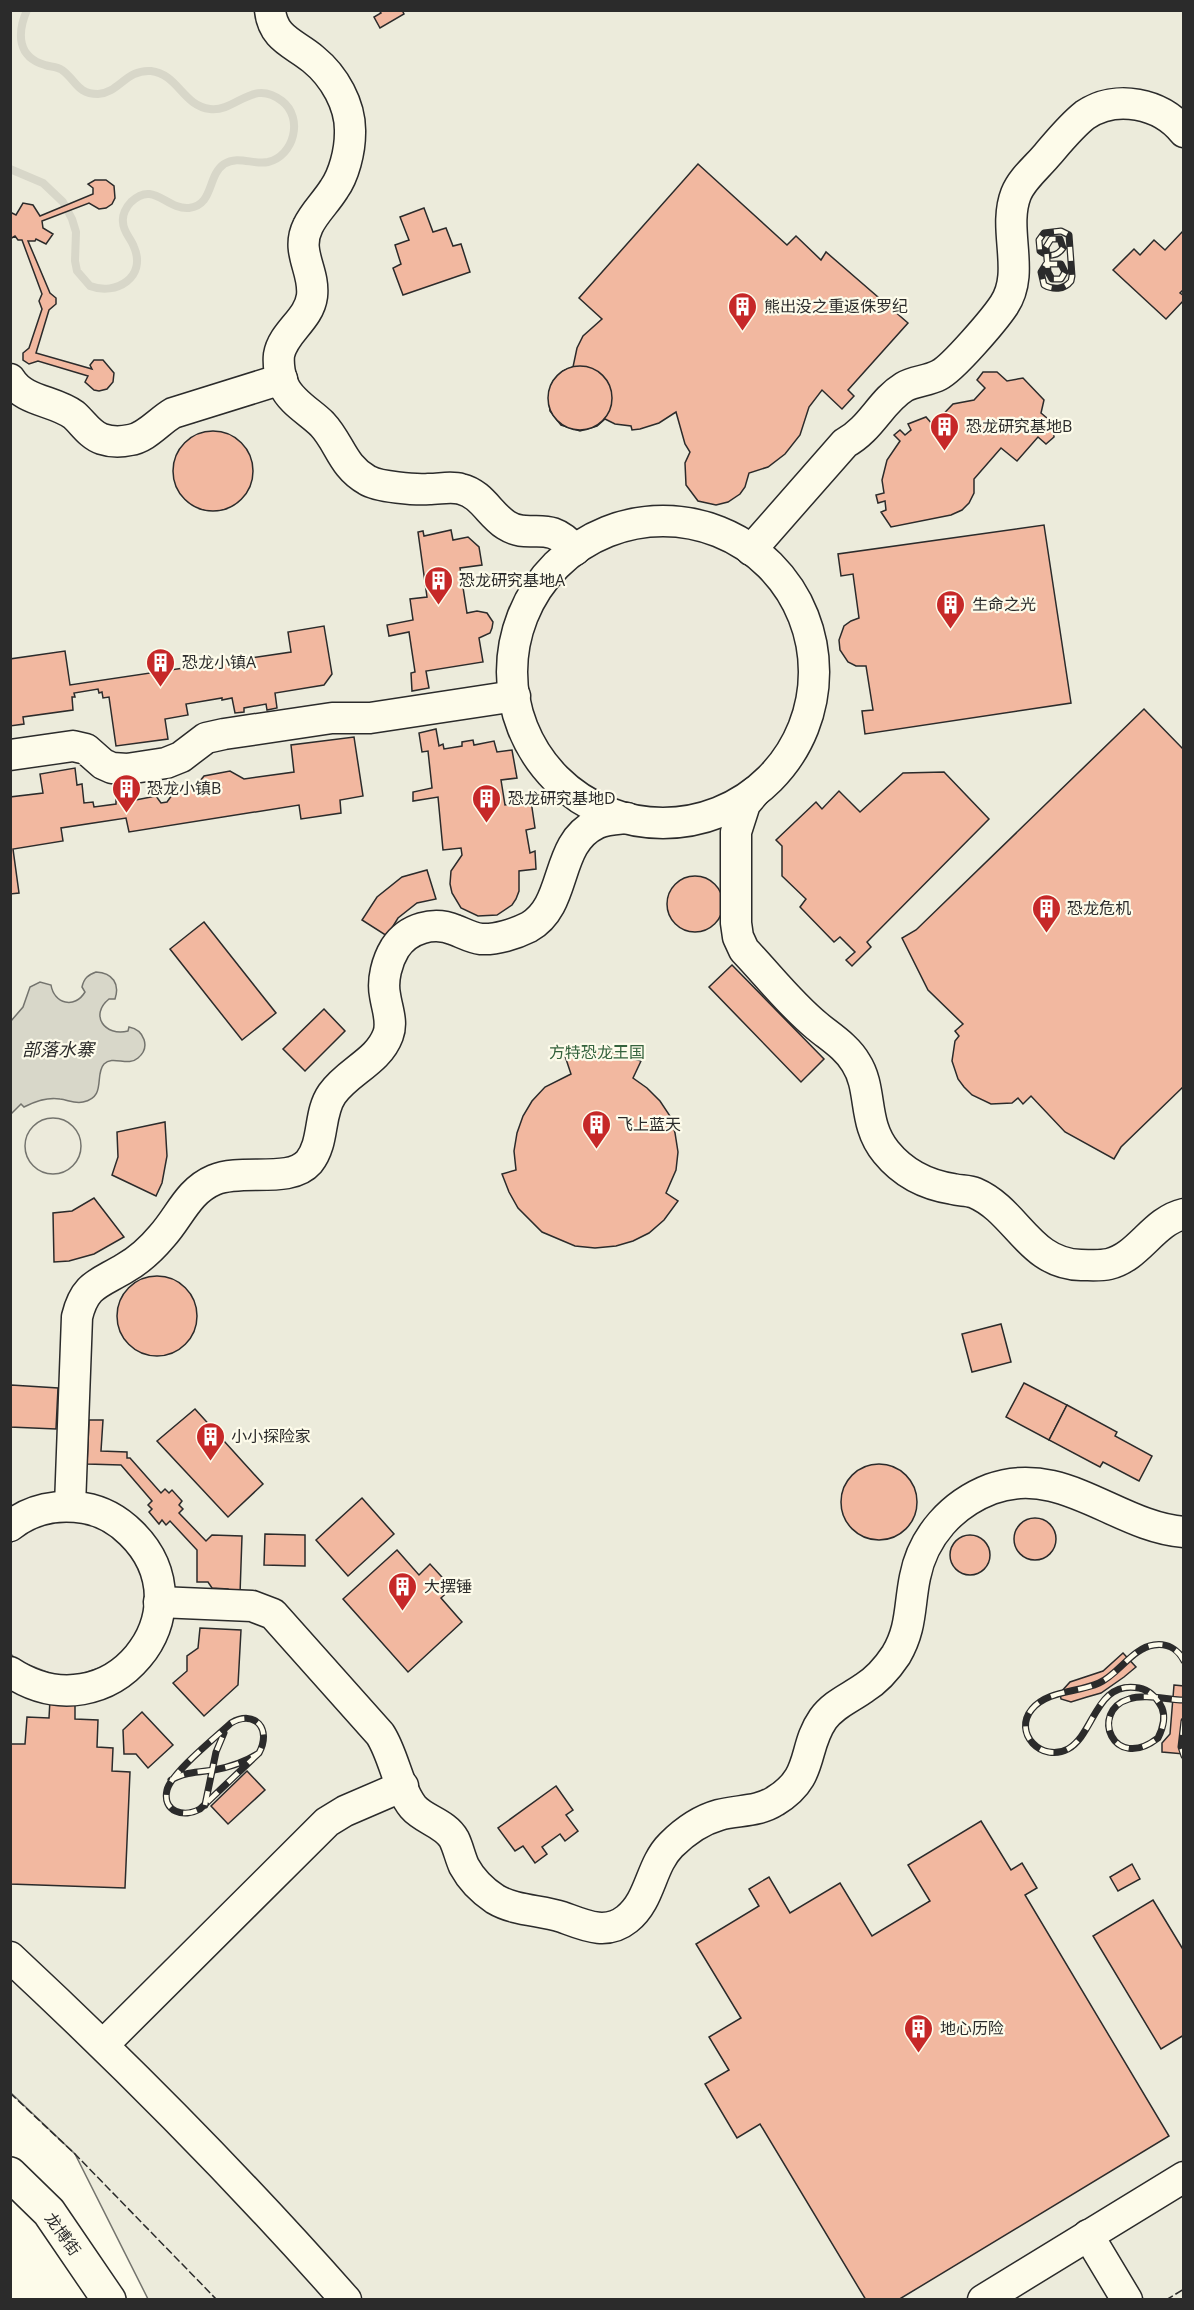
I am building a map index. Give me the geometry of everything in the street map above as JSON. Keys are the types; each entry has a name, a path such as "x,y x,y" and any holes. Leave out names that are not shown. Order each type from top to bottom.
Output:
{"main road":[{"name":"龙博街","path":"10,2174 49,2212 108,2300"}],"lane":[{"path":"270,10 271,24 293,46 312,58 336,85 345,105 351,133 346,162 336,188 308,225 302,242 311,278 312,297 302,319 286,338 279,354 283,386 292,398 324,427 342,457 369,482 428,490 460,488 475,494 507,526 557,534 575,550"},
{"path":"751,550 845,443 860,434 904,387 930,379 950,367 1003,306 1011,293 1014,281 1011,223 1016,194 1071,128 1100,107 1126,103 1142,105 1166,115 1184,132"},
{"path":"10,379 28,396 73,415 100,438 117,442 134,440 173,413 282,379"},
{"path":"756,791 728,808 689,821 664,823 627,818 592,806 553,776 538,756 517,710 513,661 517,636 525,613 537,591 552,570 575,550 591,540 637,523 662,521 687,523 711,529 734,539 773,569 801,610 809,634 813,658 810,708 790,754 746,804 736,832 735,910 738,936 744,950 856,1063 863,1078 869,1118 886,1152 901,1167 933,1185 973,1192 990,1202 1038,1250 1054,1260 1074,1265 1110,1264 1131,1253 1174,1216 1184,1214"},
{"path":"10,755 73,746 86,749 103,764 112,768 127,769 166,763 181,757 206,738 224,734 332,718 370,718 515,696"},
{"path":"70,1506 77,1317 80,1302 89,1289 105,1277 123,1269 150,1248 164,1234 184,1204 210,1181 240,1173 287,1174 300,1169 309,1161 320,1139 325,1109 331,1096 342,1082 370,1060 382,1047 388,1034 390,1020 384,993 388,960 405,936 427,927 442,926 478,939 492,938 530,927 550,904 568,852 576,841 597,823 627,818"},
{"path":"159,1602 252,1606 273,1614 380,1734 387,1744 412,1806 453,1836 463,1864 472,1878 498,1900 513,1907 603,1929 626,1920 636,1910 645,1897 668,1848 680,1837 706,1820 721,1815 756,1810 771,1803 786,1794 798,1781 807,1764 817,1730 824,1717 834,1707 865,1688 881,1674 894,1657 902,1643 908,1624 914,1579 925,1547 946,1517 960,1505 991,1489 1006,1485 1038,1485 1076,1492 1137,1521 1158,1528 1184,1532"},
{"path":"10,1526 32,1513 51,1508 70,1506 107,1515 124,1525 138,1539 148,1555 156,1572 159,1602 154,1630 146,1647 134,1663 119,1675 102,1684 84,1690 45,1689 27,1683 10,1672"},
{"path":"104,2044 327,1822 345,1811 403,1786"},
{"path":"10,1957 104,2044 201,2142 346,2300"},
{"path":"983,2300 1184,2177"},
{"path":"1088,2235 1127,2300"}],"green space":[{"name":"方特恐龙王国","path":"10,11 1183,11 1183,2299 148,2299 75,2154 11,2093"}],"shaded area":[{"path":"677,535 716,545 728,551 751,566 770,585 791,620 799,646 801,673 799,700 791,726 778,750 761,771 740,788 716,801 677,811 649,811 610,801 598,795 575,780 556,761 535,726 527,700 525,659 535,620 541,608 556,585 575,566 610,545 636,537"},
{"path":"47,1118 59,1118 73,1126 81,1140 79,1157 73,1166 59,1174 47,1174 30,1162 25,1152 25,1140 37,1123"},
{"path":"52,1520 88,1521 119,1538 140,1567 147,1601 138,1636 115,1663 65,1679 16,1660 11,1654 11,1543 19,1534"}],"water":[{"name":"部落水寨","path":"96,972 111,977 117,989 115,999 109,999 103,1005 100,1012 102,1023 113,1031 128,1031 129,1027 139,1032 145,1044 142,1054 134,1060 112,1061 104,1064 101,1069 98,1091 90,1099 77,1103 46,1099 24,1107 21,1104 11,1114 11,1021 23,1007 30,987 40,982 51,985 60,1000 76,1001 85,992 82,987 85,979"}],"building":[{"path":"379,10 402,10 404,14 380,28 374,17 381,13"},
{"name":"熊出没之重返侏罗纪","path":"698,164 787,245 796,236 821,260 826,252 908,323 848,390 854,396 842,409 822,390 809,407 800,435 785,454 768,467 749,473 745,487 740,494 728,502 716,505 698,501 686,485 685,463 690,452 685,444 676,412 659,423 640,429 632,430 631,426 615,424 605,419 597,426 580,431 561,425 550,411 549,402 552,384 563,371 573,367 577,348 583,336 602,319 579,298"},
{"path":"95,180 106,180 114,186 115,198 112,204 99,209 89,203 42,221 43,228 53,234 46,244 36,239 28,241 50,293 56,298 56,304 49,310 36,353 92,369 90,365 94,360 103,360 114,373 113,382 107,389 99,391 94,390 85,382 88,376 38,361 29,364 23,360 23,353 29,348 42,309 39,301 42,294 22,240 18,240 15,236 10,239 10,212 16,215 23,203 33,205 40,216 93,194 93,188 88,184"},
{"path":"424,208 433,232 446,228 453,246 461,244 470,272 403,295 393,268 401,264 395,245 409,240 400,217"},
{"path":"1182,232 1184,234 1184,289 1180,293 1184,296 1184,300 1166,319 1113,270 1134,249 1140,255 1154,240 1165,250"},
{"path":"580,366 603,375 612,398 603,421 580,430 557,421 548,398 557,375"},
{"name":"恐龙研究基地B","path":"983,372 997,372 1007,381 1023,378 1044,400 1041,413 1053,423 1054,437 1046,444 1038,437 1017,461 1001,448 974,479 974,493 962,510 951,515 891,527 881,512 886,510 885,501 878,503 876,495 884,493 882,480 887,460 900,441 894,435 900,430 905,435 911,430 908,424 926,417 933,425 953,404 974,400 985,388 977,380"},
{"path":"213,431 228,434 241,443 250,456 253,471 250,486 241,499 228,508 213,511 198,508 185,499 176,486 173,471 176,456 185,443 198,434"},
{"name":"生命之光","path":"1044,525 1071,703 865,734 862,711 873,710 866,666 856,666 848,662 840,650 839,640 844,626 859,618 853,574 841,576 838,554"},
{"name":"恐龙研究基地A","path":"451,530 453,540 468,537 479,547 482,565 460,568 467,613 477,611 487,613 493,622 492,628 490,633 479,638 483,662 426,671 429,688 412,691 411,673 415,672 409,632 389,636 387,625 413,620 410,599 427,597 418,532 423,531 424,536"},
{"name":"恐龙小镇A","path":"324,626 332,674 324,685 275,693 277,708 267,710 266,704 244,708 244,712 235,713 232,698 186,704 188,715 165,719 168,739 116,746 109,697 103,698 102,692 99,693 98,689 74,693 73,710 23,717 24,724 10,726 10,659 65,651 70,685 291,652 288,632"},
{"name":"恐龙危机","path":"1144,709 1184,750 1184,1086 1121,1147 1114,1159 1065,1132 1031,1096 1023,1104 1018,1098 1012,1103 991,1104 972,1095 964,1087 958,1079 952,1061 955,1041 959,1036 955,1031 963,1024 928,990 902,938 916,930"},
{"name":"恐龙研究基地D","path":"436,729 439,746 443,744 444,749 462,746 462,742 473,740 474,745 494,741 497,752 512,750 517,778 501,780 505,805 531,801 535,828 526,830 530,853 535,851 536,869 519,871 519,891 516,899 512,905 497,915 478,916 461,908 452,893 450,884 451,871 462,855 461,848 443,850 438,797 413,801 413,792 432,788 428,751 422,752 419,733"},
{"name":"恐龙小镇B","path":"354,737 363,796 340,800 341,813 301,819 299,805 129,832 126,818 61,828 63,841 13,849 19,893 10,894 10,797 43,793 40,774 75,768 77,785 82,784 84,803 93,802 94,807 116,804 116,798 125,797 125,802 156,796 161,803 167,802 177,788 196,786 204,776 230,771 244,779 294,772 291,745"},
{"path":"944,772 989,819 867,942 871,947 852,966 846,960 855,952 840,937 834,942 800,907 806,899 782,876 782,846 776,840 816,802 822,809 839,791 860,812 903,773"},
{"path":"427,870 436,899 417,903 398,918 387,936 362,920 377,897 402,877"},
{"path":"689,876 701,876 711,880 719,888 723,904 719,920 711,928 701,932 689,932 679,928 671,920 667,910 667,898 671,888 679,880"},
{"path":"204,922 276,1013 242,1040 170,949"},
{"path":"732,965 824,1059 801,1082 709,987"},
{"path":"324,1009 345,1031 305,1071 283,1049"},
{"name":"飞上蓝天","path":"590,1051 608,1051 641,1061 633,1078 660,1101 670,1116 678,1152 676,1170 666,1193 678,1201 664,1220 649,1233 633,1241 616,1246 595,1248 575,1246 542,1232 518,1208 502,1174 516,1170 514,1151 517,1133 532,1101 545,1087 571,1074 565,1056"},
{"path":"165,1122 167,1156 162,1183 156,1196 112,1175 118,1157 117,1132"},
{"path":"94,1198 124,1237 94,1254 69,1261 54,1262 53,1213 72,1211"},
{"path":"157,1276 172,1279 185,1288 194,1301 197,1316 194,1331 185,1344 172,1353 157,1356 142,1353 129,1344 120,1331 117,1316 120,1301 129,1288 142,1279"},
{"path":"1001,1324 1011,1362 972,1372 962,1334"},
{"path":"1024,1383 1067,1405 1049,1440 1006,1417"},
{"path":"11,1385 58,1388 56,1429 10,1427"},
{"path":"1067,1405 1117,1432 1115,1436 1152,1456 1139,1481 1103,1462 1100,1467 1049,1440"},
{"name":"小小探险家","path":"195,1409 263,1484 228,1517 157,1441"},
{"path":"89,1420 103,1420 101,1451 127,1452 127,1458 130,1458 161,1493 165,1489 169,1493 172,1490 182,1501 179,1505 183,1509 179,1513 206,1541 212,1535 242,1536 240,1594 232,1593 228,1589 212,1588 208,1582 197,1582 197,1550 170,1521 166,1525 162,1520 159,1524 149,1512 152,1509 148,1505 152,1501 121,1465 87,1464"},
{"path":"879,1464 893,1467 906,1475 914,1488 917,1502 914,1516 906,1529 893,1537 879,1540 865,1537 852,1529 844,1516 841,1502 844,1488 852,1475 865,1467"},
{"path":"362,1498 394,1534 348,1576 316,1540"},
{"path":"1035,1518 1043,1519 1050,1524 1055,1531 1055,1547 1050,1554 1043,1559 1035,1560 1027,1559 1020,1554 1015,1547 1014,1539 1015,1531 1020,1524 1027,1519"},
{"path":"265,1534 305,1535 305,1566 264,1565"},
{"path":"970,1535 978,1536 984,1541 989,1547 989,1563 984,1569 978,1574 970,1575 962,1574 956,1569 951,1563 950,1555 951,1547 956,1541 962,1536"},
{"name":"大摆锤","path":"397,1550 419,1575 430,1564 452,1588 441,1598 462,1622 408,1672 343,1599"},
{"path":"200,1628 241,1630 238,1685 204,1716 173,1683 187,1671 187,1656 198,1648"},
{"path":"1123,1653 1136,1667 1124,1677 1101,1693 1071,1702 1061,1699 1060,1693 1070,1682 1103,1671"},
{"path":"1174,1685 1184,1686 1184,1754 1162,1752 1162,1743 1170,1734"},
{"path":"50,1700 75,1701 75,1719 98,1720 97,1747 113,1748 112,1771 130,1772 125,1888 10,1884 10,1744 25,1744 27,1717 49,1718"},
{"path":"142,1712 173,1745 148,1768 136,1754 124,1754 123,1730"},
{"path":"247,1771 265,1790 228,1824 211,1806"},
{"path":"556,1786 573,1810 566,1815 578,1831 565,1841 560,1834 542,1847 547,1854 535,1863 523,1846 515,1851 498,1828"},
{"name":"地心历险","path":"981,1821 1011,1870 1022,1863 1037,1888 1025,1895 1169,2136 898,2300 866,2300 760,2124 737,2138 705,2084 729,2070 709,2037 741,2018 696,1944 759,1906 749,1889 769,1877 790,1913 840,1883 872,1936 930,1901 908,1865"},
{"path":"1132,1864 1140,1879 1118,1891 1110,1877"},
{"path":"1153,1900 1184,1951 1184,2035 1161,2049 1093,1936"}],"waterway":[{"path":"10,169 43,183 63,202 76,232 77,271 90,286 110,288 127,282 136,267 137,258 134,247 124,229 123,222 125,211 131,202 147,194 181,207 197,206 207,196 215,176 224,164 235,160 268,162 284,152 293,136 293,117 289,108 282,101 262,93 253,94 220,109 210,109 193,102 168,78 151,71 135,74 105,93 85,92 62,70 36,61 24,50 21,35 27,10"}],"railway":[{"path":"1046,247 1048,272 1052,279 1061,279 1065,272 1061,264 1046,264 1041,272 1044,285 1051,288 1062,288 1071,281 1072,276 1069,235 1061,231 1044,233 1039,240 1040,251 1046,254 1049,255 1052,255 1063,248 1060,239 1051,239 1046,247"},
{"path":"1184,1661 1179,1653 1168,1646 1146,1647 1099,1683 1046,1698 1032,1709 1027,1718 1026,1727 1028,1736 1040,1749 1049,1752 1068,1749 1077,1742 1104,1700 1113,1692 1124,1688 1139,1688 1153,1695 1155,1698 1162,1708 1164,1716 1163,1727 1158,1738 1142,1747 1129,1748 1119,1744 1112,1736 1109,1726 1110,1715 1117,1706 1129,1699 1141,1697 1154,1697 1161,1698 1184,1700"},
{"path":"171,1780 176,1777 187,1774 232,1766 259,1753 263,1744 262,1729 254,1720 240,1719 231,1723 177,1774 170,1783 167,1790 168,1804 181,1813 200,1809 259,1753"},
{"path":"1184,1721 1181,1747 1184,1756"},
{"path":"205,1805 216,1752 224,1733"}],"fence":[{"path":"10,2093 75,2154 217,2300"},
{"path":"1166,2300 1184,2289"}],"place":[{"name":"熊出没之重返侏罗纪","path":"743,332"},
{"name":"恐龙研究基地B","path":"945,452"},
{"name":"恐龙研究基地A","path":"438,606"},
{"name":"生命之光","path":"951,630"},
{"name":"恐龙小镇A","path":"161,688"},
{"name":"恐龙小镇B","path":"126,814"},
{"name":"恐龙研究基地D","path":"487,824"},
{"name":"恐龙危机","path":"1046,934"},
{"name":"飞上蓝天","path":"596,1150"},
{"name":"小小探险家","path":"210,1462"},
{"name":"大摆锤","path":"403,1612"},
{"name":"地心历险","path":"919,2054"}]}
